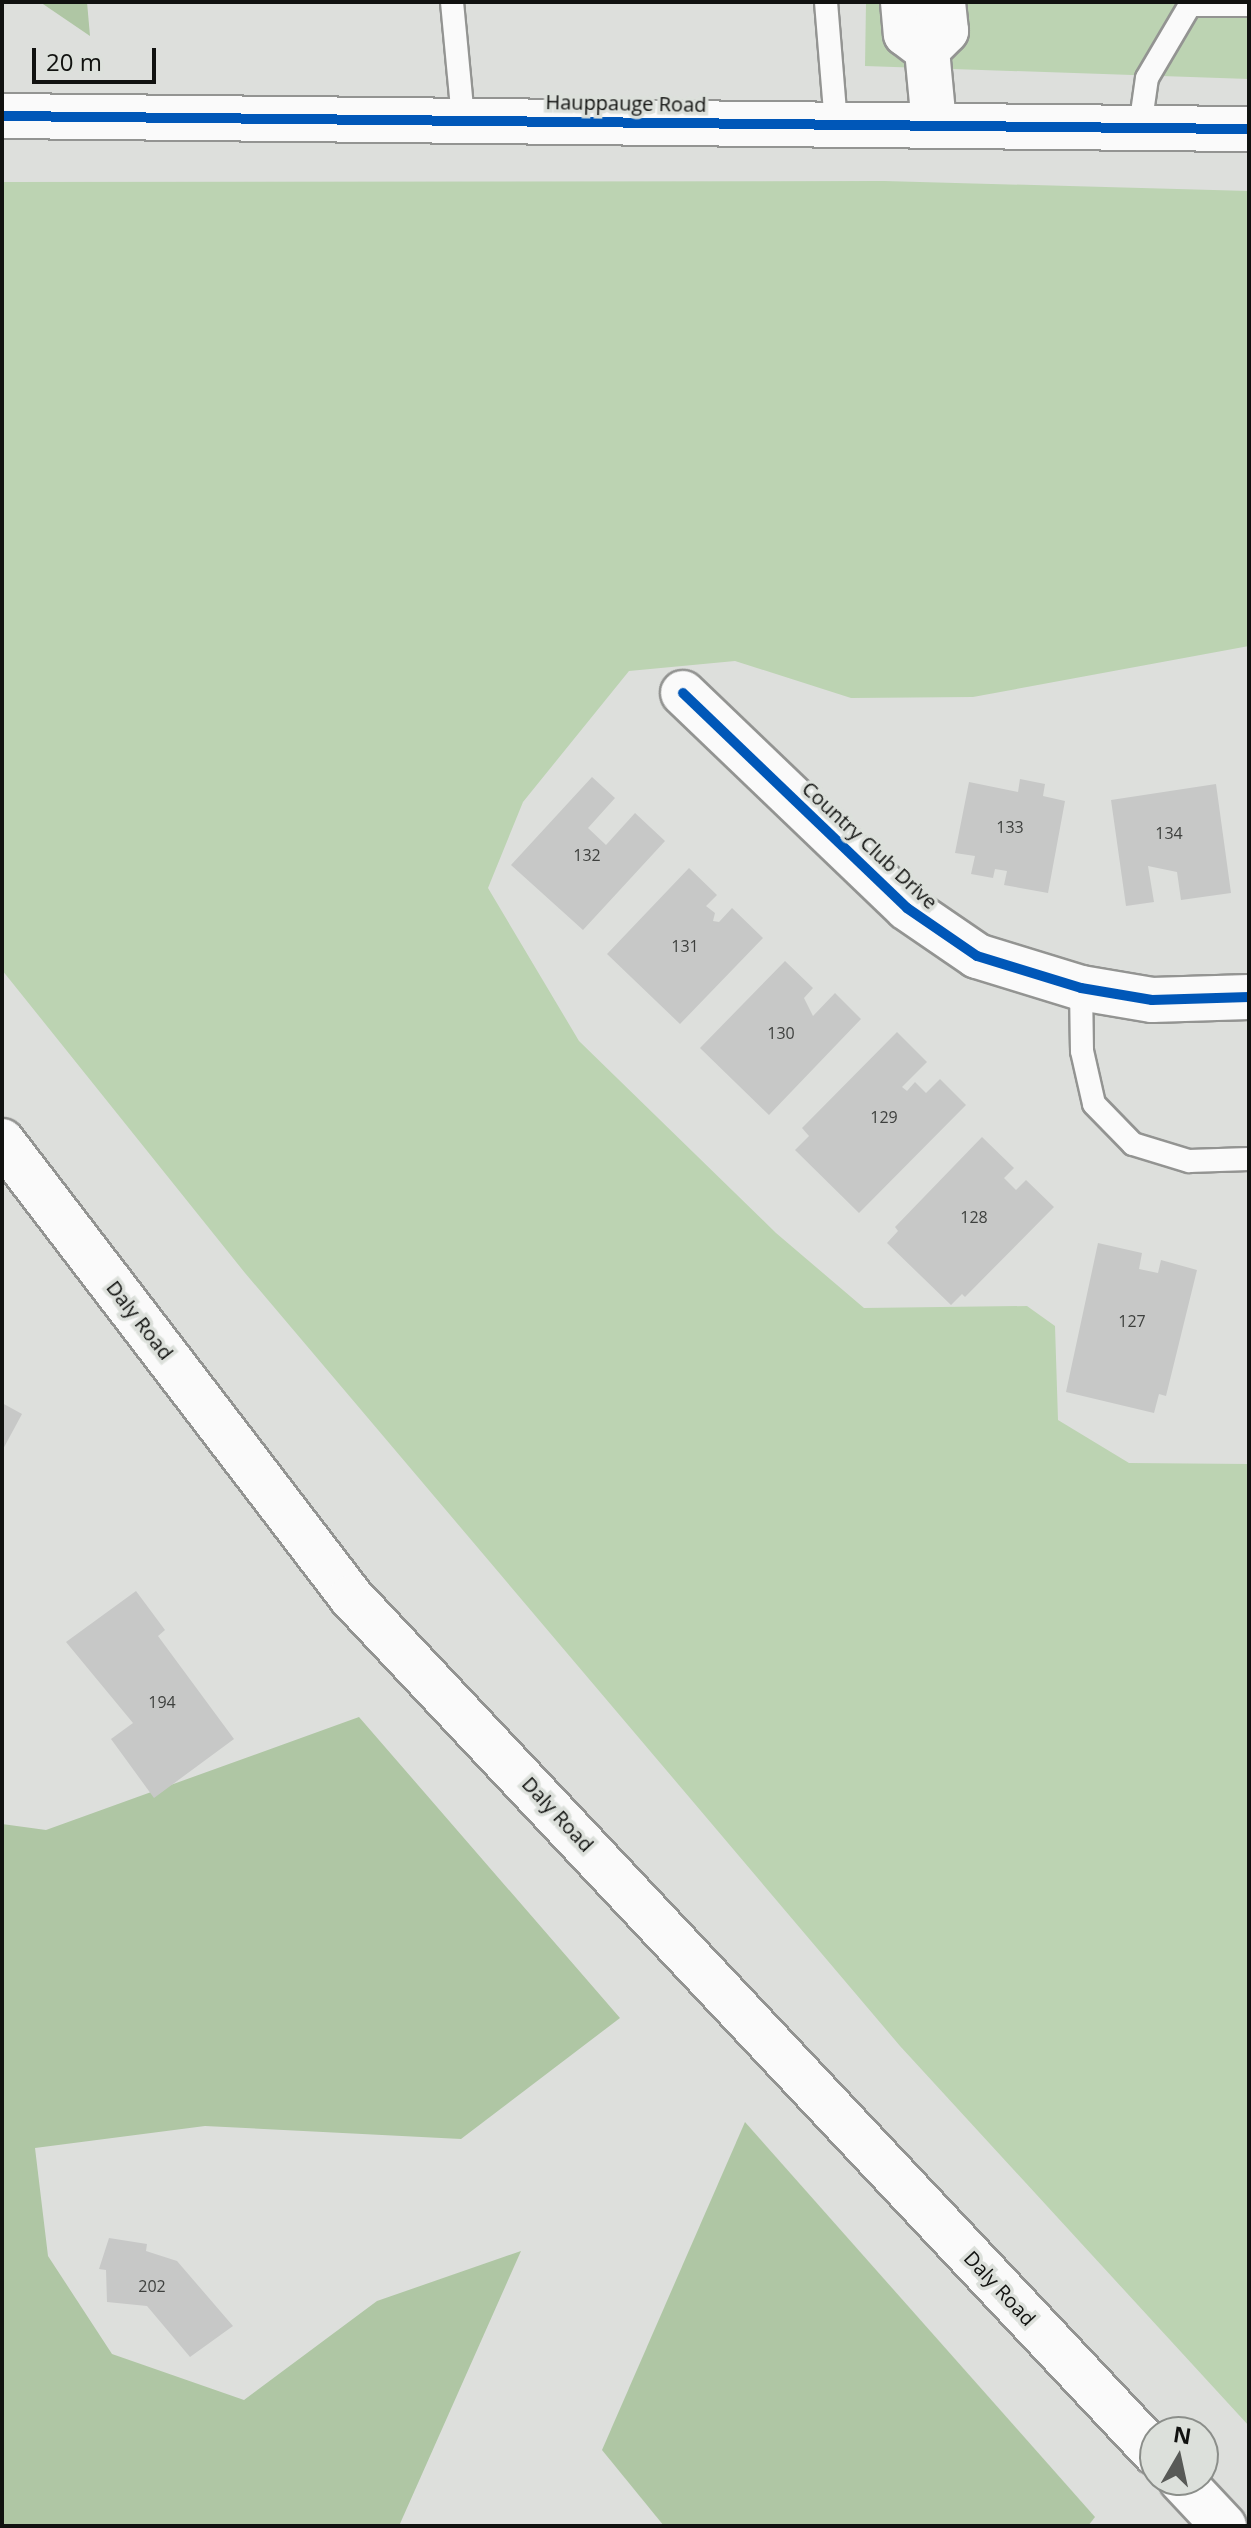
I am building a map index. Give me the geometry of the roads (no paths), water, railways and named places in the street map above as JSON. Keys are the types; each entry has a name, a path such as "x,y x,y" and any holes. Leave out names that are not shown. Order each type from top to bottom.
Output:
{"street":[{"path":"903,2 906,34 927,50 934,124"},
{"path":"927,50 946,31 943,2"},
{"name":"Hauppauge Road","path":"2,116 1249,129"},
{"name":"Country Club Drive","path":"683,693 907,908 977,956 1081,988 1152,1000 1249,997"},
{"name":"Daly Road","path":"2,1141 351,1597 1139,2436"},
{"path":"1196,2496 1224,2526"}],"lane":[{"path":"452,2 463,119"},
{"path":"826,2 836,123"},
{"path":"1140,127 1147,78 1190,5 1249,5"},
{"path":"1081,988 1082,1051 1094,1104 1133,1144 1189,1161 1249,1159"}]}
